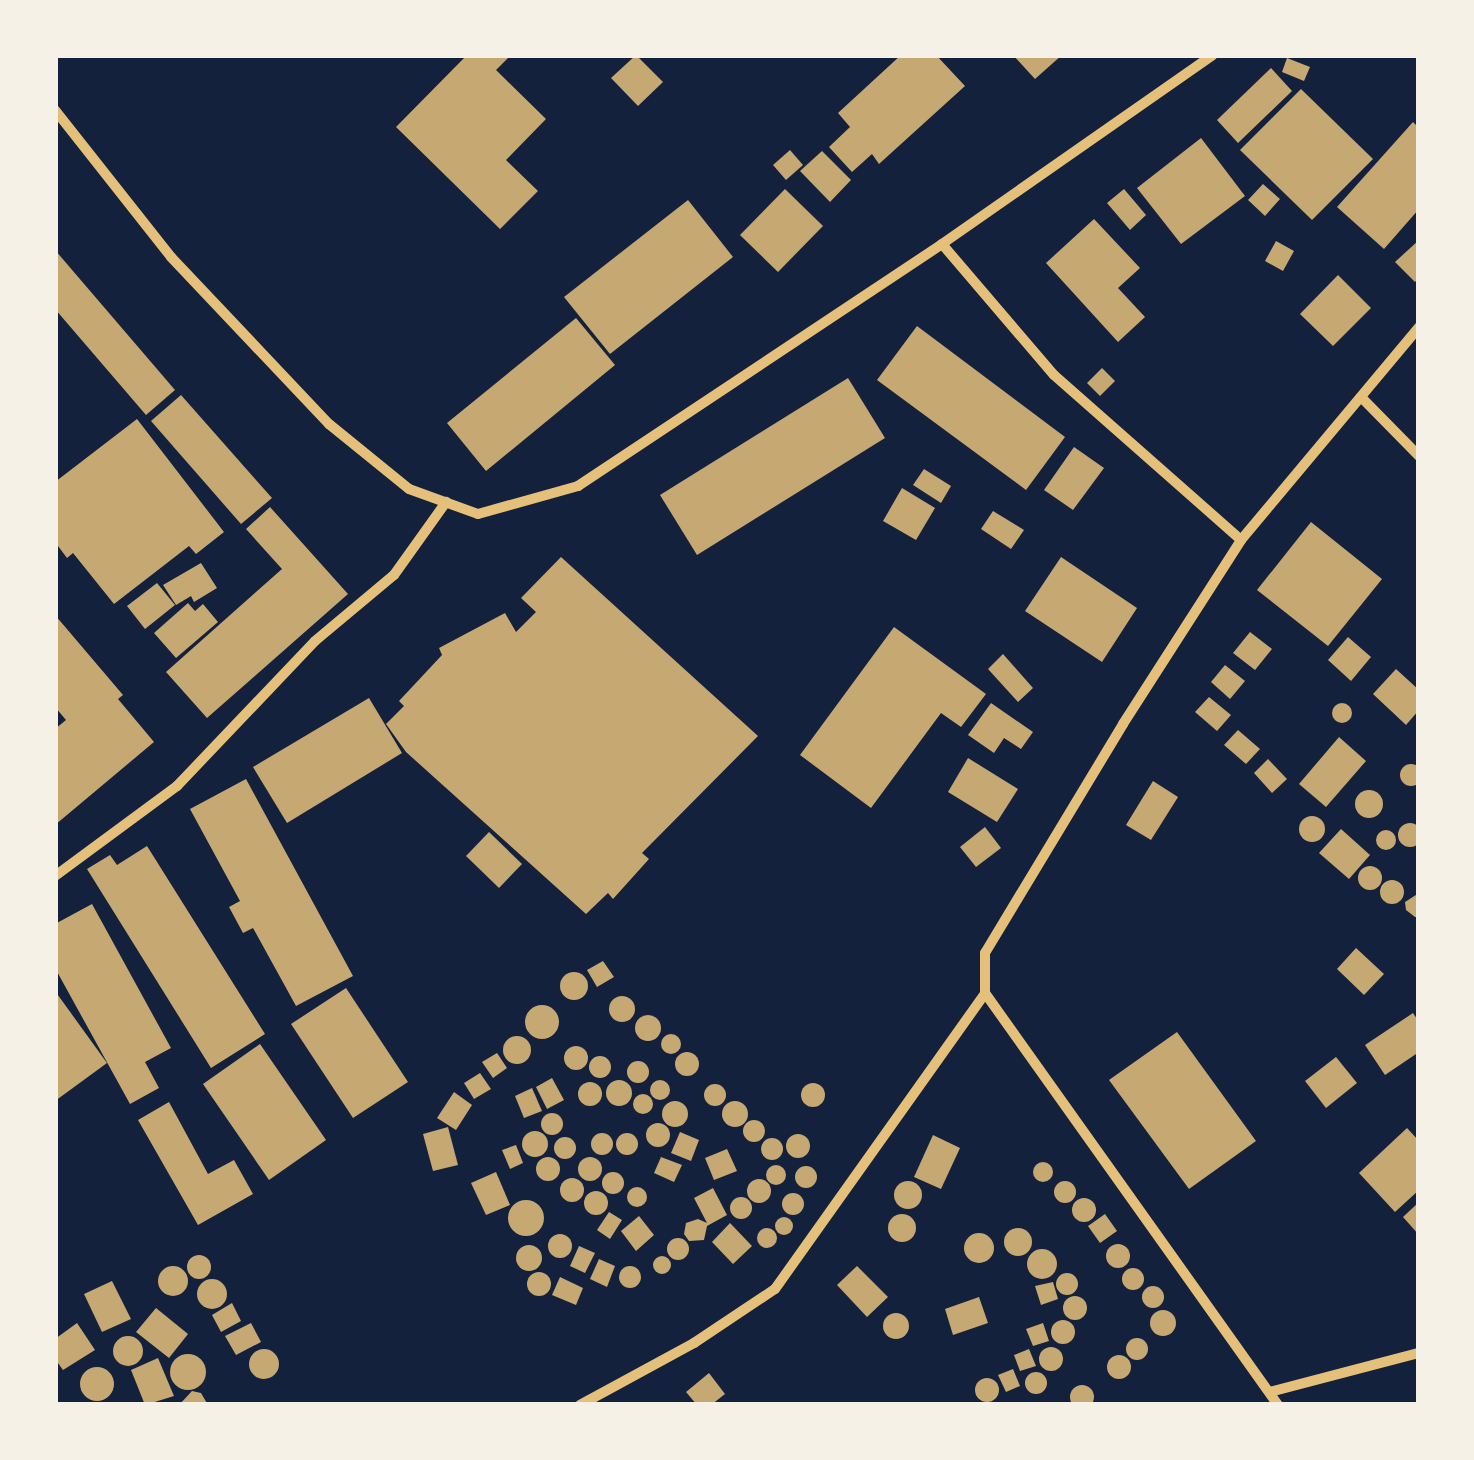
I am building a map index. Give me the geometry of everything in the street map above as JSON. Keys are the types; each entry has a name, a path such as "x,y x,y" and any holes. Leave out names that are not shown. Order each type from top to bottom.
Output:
{"street":[{"path":"55,110 171,257 329,424 409,489 478,514 578,486 942,244 1213,55"},
{"path":"942,244 1054,375 1241,540"},
{"path":"580,1405 694,1343 775,1289 985,993 985,953 1123,724 1241,540 1419,326"},
{"path":"1361,397 1419,456"},
{"path":"55,876 177,786 315,641 394,575 446,502"},
{"path":"985,993 1278,1405"},
{"path":"1270,1392 1419,1353"}],"building":[{"path":"467,55 511,55 496,70 546,119 506,160 538,191 500,229 396,127"},
{"path":"636,55 663,82 638,106 611,78"},
{"path":"901,55 936,55 965,86 879,164 872,154 852,172 829,147 850,127 838,113"},
{"path":"1013,55 1062,55 1035,79"},
{"path":"1287,58 1310,67 1304,81 1282,72"},
{"path":"1271,68 1292,91 1238,143 1217,120"},
{"path":"1301,89 1373,159 1312,220 1240,150"},
{"path":"1413,122 1419,128 1419,209 1384,249 1337,207"},
{"path":"1201,138 1245,196 1181,244 1137,188"},
{"path":"790,150 803,165 786,180 773,165"},
{"path":"822,151 851,180 830,202 800,171"},
{"path":"1263,184 1280,199 1265,216 1248,200"},
{"path":"785,189 823,226 778,272 740,235"},
{"path":"1124,189 1146,215 1130,230 1107,203"},
{"path":"688,200 733,257 610,354 564,297"},
{"path":"1094,219 1140,268 1118,288 1145,317 1118,342 1046,263"},
{"path":"1419,240 1419,277 1415,282 1395,262"},
{"path":"1276,241 1294,251 1283,271 1265,261"},
{"path":"55,250 175,390 146,415 55,309"},
{"path":"1338,275 1371,308 1333,346 1300,314"},
{"path":"576,318 615,365 486,471 447,423"},
{"path":"917,326 1065,437 1026,490 877,380"},
{"path":"1102,368 1115,381 1100,396 1087,383"},
{"path":"848,378 885,438 697,555 660,495"},
{"path":"181,395 272,498 241,524 151,421"},
{"path":"137,419 224,532 196,554 189,546 114,604 73,553 67,558 55,542 55,482"},
{"path":"1074,447 1104,468 1073,510 1044,490"},
{"path":"924,469 951,486 941,503 913,485"},
{"path":"902,488 935,508 916,540 883,521"},
{"path":"270,507 348,594 207,718 166,672 282,569 246,529"},
{"path":"993,511 1024,530 1011,549 981,529"},
{"path":"1311,522 1382,579 1328,646 1257,590"},
{"path":"561,557 758,736 642,853 649,859 613,899 608,893 586,914 406,752 386,724 404,706 399,701 442,655 439,648 505,613 516,632 536,612 521,598"},
{"path":"1061,557 1137,608 1102,662 1025,611"},
{"path":"201,563 217,588 194,602 191,596 176,605 163,585"},
{"path":"157,583 175,605 145,629 127,606"},
{"path":"188,603 195,611 203,604 218,622 176,658 154,633"},
{"path":"55,615 123,695 118,699 154,742 55,825 55,729 66,720 55,707"},
{"path":"894,627 986,694 961,727 941,713 871,808 800,755"},
{"path":"1250,632 1272,649 1255,670 1233,653"},
{"path":"1348,637 1371,657 1351,681 1328,660"},
{"path":"1003,654 1033,688 1018,702 988,669"},
{"path":"1225,665 1245,681 1230,699 1211,682"},
{"path":"1396,669 1419,690 1419,710 1406,725 1373,694"},
{"path":"1209,697 1231,715 1217,731 1195,712"},
{"path":"369,698 402,753 287,823 253,767"},
{"path":"991,703 1033,732 1021,749 1004,738 994,753 968,735"},
{"path":"1342,703 1352,713 1342,723 1332,713"},
{"path":"1238,730 1260,749 1246,764 1224,745"},
{"path":"1339,737 1366,761 1326,807 1299,784"},
{"path":"968,758 1018,789 997,822 948,792"},
{"path":"1268,759 1287,779 1272,793 1254,773"},
{"path":"1411,764 1419,767 1419,783 1411,786 1403,783 1400,775 1403,767"},
{"path":"246,779 353,976 296,1006 253,928 243,933 229,907 240,901 190,809"},
{"path":"1153,781 1178,797 1151,840 1126,825"},
{"path":"1369,790 1379,794 1383,804 1379,814 1369,818 1359,814 1355,804 1359,794"},
{"path":"1312,816 1321,820 1325,829 1321,838 1312,842 1303,838 1299,829 1303,820"},
{"path":"1410,823 1419,826 1419,844 1410,847 1401,844 1398,835 1401,826"},
{"path":"985,827 1001,848 976,867 960,847"},
{"path":"1341,829 1370,855 1349,879 1319,853"},
{"path":"1386,830 1396,840 1386,850 1376,840"},
{"path":"489,832 522,864 499,888 466,856"},
{"path":"147,846 265,1034 211,1068 87,869 110,855 117,865"},
{"path":"1370,866 1382,878 1370,890 1358,878"},
{"path":"1392,880 1404,892 1392,904 1380,892"},
{"path":"1419,893 1419,917 1415,917 1406,910 1405,902"},
{"path":"92,904 171,1048 145,1062 159,1088 130,1104 55,968 55,924"},
{"path":"1356,948 1384,974 1364,995 1337,969"},
{"path":"603,961 614,977 597,987 587,970"},
{"path":"574,972 584,976 588,986 584,996 574,1000 564,996 560,986 564,976"},
{"path":"346,988 408,1082 353,1118 291,1024"},
{"path":"55,991 107,1063 55,1101"},
{"path":"622,996 631,1000 635,1009 631,1018 622,1022 613,1018 609,1009 613,1000"},
{"path":"542,1005 554,1010 559,1022 554,1034 542,1039 530,1034 525,1022 530,1010"},
{"path":"1413,1013 1419,1022 1419,1052 1385,1075 1365,1045"},
{"path":"648,1015 657,1019 661,1028 657,1037 648,1041 639,1037 635,1028 639,1019"},
{"path":"1177,1032 1256,1141 1189,1189 1109,1080"},
{"path":"671,1034 681,1044 671,1054 661,1044"},
{"path":"517,1036 527,1040 531,1050 527,1060 517,1064 507,1060 503,1050 507,1040"},
{"path":"260,1044 326,1140 269,1180 203,1084"},
{"path":"576,1046 588,1058 576,1070 564,1058"},
{"path":"687,1052 699,1064 687,1076 675,1064"},
{"path":"497,1053 507,1068 493,1078 482,1062"},
{"path":"600,1056 608,1059 608,1075 600,1078 592,1075 589,1067 592,1059"},
{"path":"1336,1057 1357,1083 1326,1108 1305,1081"},
{"path":"638,1061 646,1064 646,1080 638,1083 630,1080 627,1072 630,1064"},
{"path":"480,1073 491,1089 474,1099 464,1083"},
{"path":"552,1078 564,1100 547,1109 536,1087"},
{"path":"619,1080 629,1083 629,1103 619,1106 609,1103 606,1093 609,1083"},
{"path":"660,1080 670,1090 660,1100 650,1090"},
{"path":"590,1082 599,1085 599,1103 590,1106 581,1103 578,1094 581,1085"},
{"path":"813,1083 825,1095 813,1107 801,1095"},
{"path":"715,1084 723,1087 723,1103 715,1106 707,1103 704,1095 707,1087"},
{"path":"532,1088 542,1111 524,1118 515,1096"},
{"path":"454,1092 472,1105 456,1130 437,1118"},
{"path":"643,1094 653,1104 643,1114 633,1104"},
{"path":"675,1101 684,1105 688,1114 684,1123 675,1127 666,1123 662,1114 666,1105"},
{"path":"735,1101 744,1105 748,1114 744,1123 735,1127 726,1123 722,1114 726,1105"},
{"path":"169,1102 208,1174 234,1160 253,1194 198,1225 138,1120"},
{"path":"552,1113 560,1116 560,1132 552,1135 544,1132 541,1124 544,1116"},
{"path":"754,1120 762,1123 762,1139 754,1142 746,1139 743,1131 746,1123"},
{"path":"658,1123 667,1126 667,1144 658,1147 649,1144 646,1135 649,1126"},
{"path":"448,1127 458,1165 433,1171 423,1134"},
{"path":"1407,1128 1419,1141 1419,1190 1395,1212 1359,1173"},
{"path":"535,1131 544,1135 548,1144 544,1153 535,1157 526,1153 522,1144 526,1135"},
{"path":"680,1132 699,1140 691,1161 671,1153"},
{"path":"602,1133 610,1136 610,1152 602,1155 594,1152 591,1144 594,1136"},
{"path":"627,1133 635,1136 635,1152 627,1155 619,1152 616,1144 619,1136"},
{"path":"798,1134 810,1146 798,1158 786,1146"},
{"path":"933,1135 960,1148 941,1189 914,1177"},
{"path":"565,1137 573,1140 573,1156 565,1159 557,1156 554,1148 557,1140"},
{"path":"772,1138 780,1141 780,1157 772,1160 764,1157 761,1149 764,1141"},
{"path":"516,1145 523,1163 510,1169 502,1150"},
{"path":"727,1149 737,1171 714,1180 705,1158"},
{"path":"548,1157 560,1169 548,1181 536,1169"},
{"path":"590,1157 602,1169 590,1181 578,1169"},
{"path":"661,1157 682,1165 674,1182 654,1173"},
{"path":"1043,1162 1053,1172 1043,1182 1033,1172"},
{"path":"776,1165 786,1175 776,1185 766,1175"},
{"path":"806,1166 814,1169 814,1185 806,1188 798,1185 795,1177 798,1169"},
{"path":"496,1172 510,1205 486,1215 471,1183"},
{"path":"613,1172 621,1175 621,1191 613,1194 605,1191 602,1183 605,1175"},
{"path":"572,1178 584,1190 572,1202 560,1190"},
{"path":"759,1179 771,1191 759,1203 747,1191"},
{"path":"908,1181 918,1185 922,1195 918,1205 908,1209 898,1205 894,1195 898,1185"},
{"path":"1061,1181 1069,1181 1076,1192 1069,1203 1061,1203 1054,1196 1054,1188"},
{"path":"633,1187 641,1187 647,1197 641,1207 633,1207 627,1201 627,1193"},
{"path":"713,1188 727,1215 707,1226 704,1240 689,1241 684,1234 686,1223 698,1219 707,1223 694,1198"},
{"path":"596,1191 608,1203 596,1215 584,1203"},
{"path":"789,1193 797,1193 804,1204 797,1215 789,1215 782,1208 782,1200"},
{"path":"741,1197 749,1200 749,1216 741,1219 733,1216 730,1208 733,1200"},
{"path":"1084,1198 1093,1201 1093,1219 1084,1222 1075,1219 1072,1210 1075,1201"},
{"path":"526,1200 539,1205 544,1218 539,1231 526,1236 513,1231 508,1218 513,1205"},
{"path":"1419,1202 1419,1235 1403,1217"},
{"path":"609,1212 622,1220 610,1239 597,1230"},
{"path":"902,1214 912,1218 916,1228 912,1238 902,1242 892,1238 888,1228 892,1218"},
{"path":"1105,1214 1117,1231 1100,1243 1088,1226"},
{"path":"639,1216 654,1235 636,1251 621,1231"},
{"path":"784,1217 793,1226 784,1235 775,1226"},
{"path":"730,1223 752,1246 733,1264 712,1242"},
{"path":"767,1228 777,1238 767,1248 757,1238"},
{"path":"1018,1228 1028,1232 1032,1242 1028,1252 1018,1256 1008,1252 1004,1242 1008,1232"},
{"path":"979,1233 993,1242 994,1248 985,1262 979,1263 965,1254 964,1248 973,1234"},
{"path":"560,1234 569,1237 569,1255 560,1258 551,1255 548,1246 551,1237"},
{"path":"678,1238 686,1241 686,1257 678,1260 670,1257 667,1249 670,1241"},
{"path":"1118,1244 1127,1247 1127,1265 1118,1268 1109,1265 1106,1256 1109,1247"},
{"path":"529,1245 538,1249 542,1258 538,1267 529,1271 520,1267 516,1258 520,1249"},
{"path":"579,1246 595,1253 585,1273 570,1266"},
{"path":"1042,1249 1052,1254 1057,1264 1052,1274 1042,1279 1032,1274 1027,1264 1032,1254"},
{"path":"199,1255 211,1267 199,1279 187,1267"},
{"path":"662,1256 669,1258 669,1272 662,1274 655,1272 653,1265 655,1258"},
{"path":"599,1259 615,1266 607,1287 590,1279"},
{"path":"173,1266 183,1271 188,1281 183,1291 173,1296 163,1291 158,1281 163,1271"},
{"path":"630,1266 638,1269 638,1285 630,1288 622,1285 619,1277 622,1269"},
{"path":"857,1266 888,1297 867,1317 837,1285"},
{"path":"1133,1268 1141,1271 1141,1287 1133,1290 1125,1287 1122,1279 1125,1271"},
{"path":"539,1272 548,1275 548,1293 539,1296 530,1293 527,1284 530,1275"},
{"path":"1067,1273 1075,1276 1075,1292 1067,1295 1059,1292 1056,1284 1059,1276"},
{"path":"560,1277 583,1288 576,1305 552,1295"},
{"path":"212,1279 223,1283 227,1294 223,1305 212,1309 201,1305 197,1294 201,1283"},
{"path":"112,1281 131,1319 102,1332 84,1294"},
{"path":"1053,1282 1058,1299 1041,1305 1035,1286"},
{"path":"1153,1286 1161,1289 1161,1305 1153,1308 1145,1305 1142,1297 1145,1289"},
{"path":"1075,1296 1087,1308 1075,1320 1063,1308"},
{"path":"979,1297 988,1323 953,1335 945,1309"},
{"path":"232,1303 241,1321 221,1332 212,1315"},
{"path":"156,1308 188,1334 169,1358 136,1332"},
{"path":"1163,1310 1172,1314 1176,1323 1172,1332 1163,1336 1154,1332 1150,1323 1154,1314"},
{"path":"896,1313 906,1316 906,1336 896,1339 886,1336 883,1326 886,1316"},
{"path":"1063,1320 1075,1332 1063,1344 1051,1332"},
{"path":"77,1323 95,1350 63,1370 55,1359 55,1339"},
{"path":"251,1323 261,1342 236,1355 225,1336"},
{"path":"1043,1323 1049,1341 1033,1346 1026,1329"},
{"path":"128,1336 139,1340 143,1351 139,1362 128,1366 117,1362 113,1351 117,1340"},
{"path":"1137,1338 1145,1341 1145,1357 1137,1360 1129,1357 1126,1349 1129,1341"},
{"path":"1046,1347 1056,1347 1063,1359 1056,1371 1046,1371 1039,1364 1039,1354"},
{"path":"264,1349 275,1353 279,1364 275,1375 264,1379 253,1375 249,1364 253,1353"},
{"path":"1029,1349 1036,1366 1020,1371 1014,1355"},
{"path":"188,1354 201,1359 206,1372 201,1385 188,1390 175,1385 170,1372 175,1359"},
{"path":"1119,1355 1131,1367 1119,1379 1107,1367"},
{"path":"158,1358 174,1396 145,1405 131,1370"},
{"path":"97,1367 109,1372 114,1384 109,1396 97,1401 85,1396 80,1384 85,1372"},
{"path":"1013,1369 1020,1386 1006,1392 998,1375"},
{"path":"1036,1372 1044,1375 1044,1391 1036,1394 1028,1391 1025,1383 1028,1375"},
{"path":"709,1373 725,1394 711,1405 697,1405 686,1392"},
{"path":"987,1378 996,1381 996,1399 987,1402 978,1399 975,1390 978,1381"},
{"path":"1082,1385 1094,1397 1082,1409 1070,1397"},
{"path":"192,1391 201,1393 208,1405 179,1405"}]}
